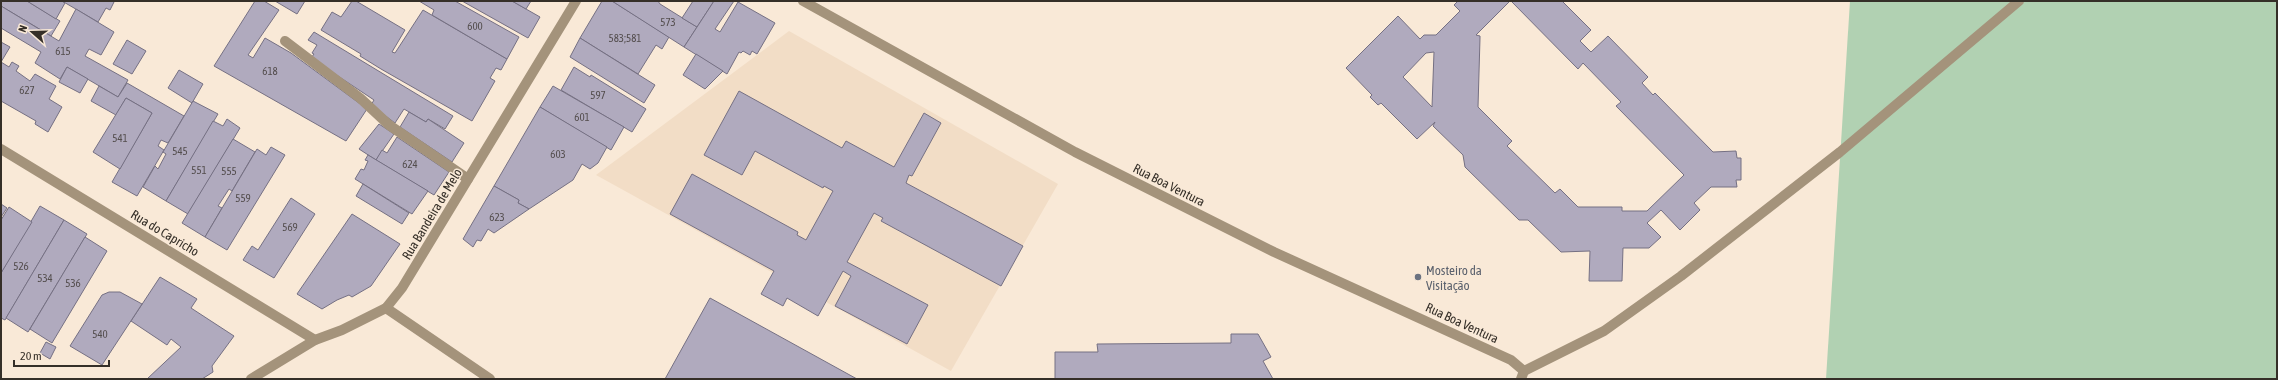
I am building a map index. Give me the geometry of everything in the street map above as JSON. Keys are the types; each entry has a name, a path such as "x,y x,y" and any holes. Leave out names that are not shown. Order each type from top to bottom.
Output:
{"street":[{"name":"Rua Bandeira de Melo","path":"251,379 315,340 342,330 386,308 402,288 576,1"},
{"name":"Rua Boa Ventura","path":"803,1 1075,152 1274,252 1511,360 1523,375"},
{"path":"1523,375 1604,331 1675,280 1840,152 2019,1"},
{"path":"285,41 360,98 390,125 468,179"},
{"name":"Rua do Capricho","path":"1,148 315,340"},
{"path":"386,308 490,379"}],"shaded area":[{"path":"789,31 1058,184 951,371 596,175"}],"green space":[{"path":"1850,1 2277,1 2277,379 1826,379"}],"building":[{"path":"1,1 27,1 60,21 51,36 1,6"},
{"path":"27,1 62,1 65,3 56,19"},
{"path":"62,1 114,2 110,10 106,8 98,22"},
{"path":"255,1 264,1 279,10 248,55 253,58 265,38 291,53 367,109 346,141 214,66"},
{"path":"275,1 305,1 297,14"},
{"path":"352,1 356,1 405,30 392,52 395,53 423,10 507,59 501,70 496,68 490,78 495,81 472,121 381,69 360,56 361,54 321,30 332,12 341,17"},
{"path":"419,1 455,1 519,37 507,59 432,15 434,10"},
{"path":"462,1 512,1 540,17 528,38"},
{"path":"512,1 531,1 526,9"},
{"path":"602,1 612,1 669,37 662,49 656,45 638,74 580,38"},
{"path":"612,1 658,1 660,4 697,27 684,47"},
{"path":"693,1 714,1 697,27 682,18"},
{"path":"714,1 734,1 715,29 720,32 738,2 775,23 757,54 752,51 750,55 743,51 741,53 739,52 727,74 684,47"},
{"path":"1458,1 1510,1 1476,35 1480,36 1478,107 1512,141 1507,146 1555,193 1560,189 1578,207 1622,207 1622,211 1647,211 1684,175 1616,106 1621,102 1583,63 1578,69 1511,1 1562,1 1591,30 1580,41 1591,52 1608,36 1648,77 1642,83 1653,95 1655,93 1713,152 1736,151 1737,158 1741,158 1741,180 1736,180 1737,187 1711,187 1694,203 1700,210 1680,230 1661,210 1647,223 1661,237 1649,248 1623,248 1622,281 1589,281 1590,251 1561,252 1528,220 1519,220 1465,167 1463,155 1433,126 1435,122 1417,139 1381,103 1378,105 1370,97 1372,95 1346,68 1398,16 1420,39 1424,35 1436,35 1460,11 1454,5","holes":["1434,52 1432,107 1403,77 1426,53"]},
{"path":"1,6 59,41 76,9 114,32 101,55 89,49 85,56 128,80 118,97 67,67 60,79 35,63 41,52 1,28"},
{"path":"314,32 453,116 445,129 428,119 426,122 404,109 395,123 371,105 374,100 311,58 317,45 308,40"},
{"path":"580,38 655,85 644,103 570,57"},
{"path":"127,40 146,51 132,74 113,64"},
{"path":"1,42 10,47 1,62"},
{"path":"696,54 723,71 705,89 683,75"},
{"path":"1,62 9,67 12,62 19,66 16,71 30,81 35,74 56,86 49,99 62,107 48,132 35,124 36,121 1,101"},
{"path":"67,67 88,79 80,93 59,82"},
{"path":"574,67 590,77 591,75 646,109 632,132 561,90"},
{"path":"179,70 203,84 192,103 168,88"},
{"path":"127,83 184,116 168,143 161,140 158,146 164,150 137,196 112,182 152,113 126,98 116,115 91,101 99,86 118,97"},
{"path":"553,86 624,127 611,150 540,107"},
{"path":"739,91 842,148 846,141 894,167 924,113 941,123 912,176 909,175 906,183 1023,246 1001,286 881,221 883,218 874,213 847,262 928,305 907,344 835,306 851,276 843,271 818,316 787,298 783,306 761,294 774,271 670,214 692,174 798,232 797,235 806,240 833,191 824,186 823,188 755,151 742,175 704,155"},
{"path":"126,98 152,113 120,169 93,152"},
{"path":"193,101 218,114 166,201 143,187 155,166 158,169 166,154 163,152"},
{"path":"540,107 607,147 598,163 590,169 582,164 573,180 529,209 518,203 519,200 494,186"},
{"path":"409,112 426,122 428,119 464,143 452,162 400,127"},
{"path":"227,119 240,128 188,214 166,201 213,121 223,126"},
{"path":"379,124 394,134 376,160 359,149"},
{"path":"397,137 449,172 434,195 376,160 382,150 387,153"},
{"path":"233,139 255,152 232,191 229,189 218,206 222,208 205,237 182,223"},
{"path":"271,147 285,155 227,250 205,237 257,149 266,155"},
{"path":"368,155 428,191 412,214 355,179 361,169 364,170 368,161 365,160"},
{"path":"363,184 409,213 402,224 356,196"},
{"path":"494,186 519,200 518,203 529,209 494,233 488,229 481,241 477,240 473,247 463,239"},
{"path":"291,198 315,214 274,278 243,260 252,246 258,250"},
{"path":"1,204 7,208 1,217"},
{"path":"40,206 64,220 5,320 1,318 1,273"},
{"path":"9,207 32,222 1,273 1,220"},
{"path":"352,214 400,244 371,286 352,297 349,295 322,309 297,294"},
{"path":"64,220 87,234 28,332 6,318"},
{"path":"85,237 107,251 52,343 30,329"},
{"path":"160,277 197,299 191,308 234,336 212,366 213,372 202,379 147,379 181,347 171,339 167,345 131,321"},
{"path":"109,292 120,292 142,304 102,365 70,346 102,295"},
{"path":"710,298 857,379 665,379"},
{"path":"1231,334 1258,334 1271,357 1263,361 1273,379 1055,379 1055,352 1098,352 1097,344 1231,343"},
{"path":"46,342 56,347 50,359 40,353"}],"place":[{"name":"Mosteiro da Visitação","path":"1418,277"}]}
